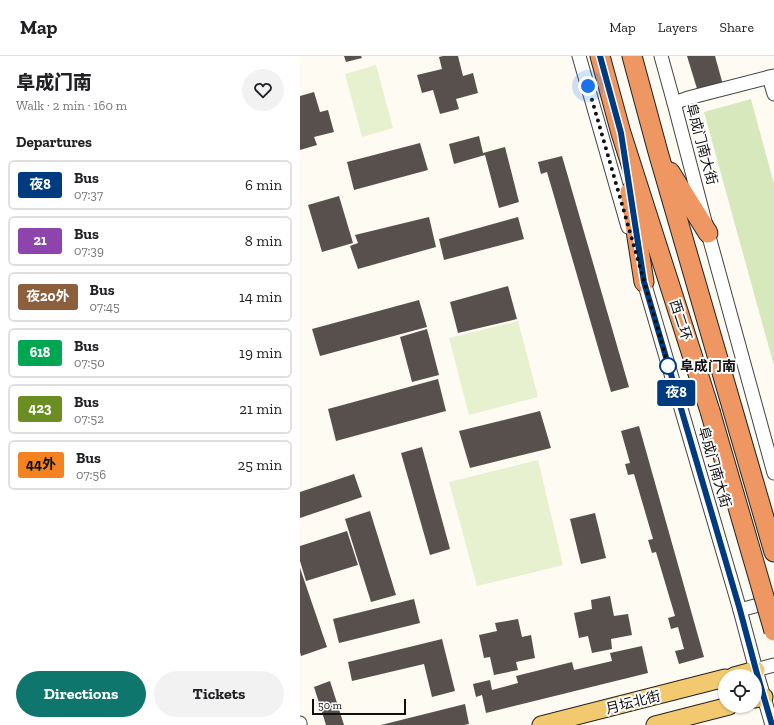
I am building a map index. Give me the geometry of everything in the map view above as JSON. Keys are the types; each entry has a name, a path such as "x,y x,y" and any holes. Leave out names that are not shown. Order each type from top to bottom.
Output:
{"highway":[{"name":"西二环","path":"600,56 621,133 710,411 774,631"},
{"name":"西二环","path":"632,56 658,152 774,552"},
{"path":"621,133 644,282"},
{"path":"658,152 708,233"}],"main road":[{"name":"月坛北街","path":"541,725 718,680"},
{"name":"月坛北街","path":"655,725 718,709"}],"street":[{"name":"阜成门南大街","path":"579,56 740,610 756,669"},
{"name":"阜成门南大街","path":"660,56 774,473"},
{"path":"674,103 688,98 772,77 774,94"},
{"path":"740,610 774,600"},
{"path":"760,669 774,665"},
{"name":"阜成门南大街","path":"764,697 772,725"}],"green space":[{"path":"376,65 393,128 362,137 345,74"},
{"path":"751,99 774,184 774,366 704,112"},
{"path":"518,321 538,397 469,415 449,338"},
{"path":"538,460 563,565 477,586 449,482"}],"building":[{"path":"344,56 361,56 362,58 346,62"},
{"path":"458,56 463,76 473,73 478,93 456,99 459,109 440,114 433,90 422,93 417,75 442,69 439,57"},
{"path":"687,56 715,56 723,85 698,92"},
{"path":"314,92 320,112 328,110 334,132 314,137 317,145 300,150 300,96"},
{"path":"479,136 483,153 505,147 519,202 499,208 485,155 454,164 449,144"},
{"path":"420,143 428,170 354,190 347,162"},
{"path":"562,156 629,387 611,392 547,172 541,174 538,162"},
{"path":"339,196 353,243 322,252 308,205"},
{"path":"429,217 436,247 358,269 350,246 358,243 355,235"},
{"path":"518,217 524,239 444,260 439,239"},
{"path":"508,286 517,319 458,333 450,302"},
{"path":"419,300 427,327 320,356 312,329"},
{"path":"427,329 439,375 412,382 400,337"},
{"path":"438,379 446,411 336,441 328,409"},
{"path":"540,411 551,448 470,468 459,431"},
{"path":"639,426 704,657 679,664 675,651 684,649 678,627 671,629 668,618 675,616 656,552 652,553 648,540 653,539 634,474 628,475 625,464 630,463 621,431"},
{"path":"422,447 450,549 430,555 401,453"},
{"path":"354,474 362,497 300,518 300,492"},
{"path":"370,511 396,595 371,602 345,519"},
{"path":"595,513 606,558 581,564 570,519"},
{"path":"347,531 358,565 306,581 300,561 300,546"},
{"path":"300,568 327,647 301,656 300,652"},
{"path":"610,596 614,616 628,614 632,635 611,639 612,649 592,653 588,636 579,638 574,613 592,609 591,600"},
{"path":"414,599 420,623 339,643 333,619"},
{"path":"518,619 522,637 531,635 535,658 516,662 518,670 494,675 490,657 484,658 479,635 497,631 495,623"},
{"path":"442,639 455,691 432,697 424,664 352,681 348,662"},
{"path":"642,646 648,673 486,713 482,695 476,697 473,684 490,680 492,690 518,683 516,676 572,662 574,670 612,661 610,653"},
{"path":"330,681 344,725 326,725 314,687"},
{"path":"465,704 469,724 381,725"}],"bus line":[{"name":"夜8","path":"600,56 621,133 644,282 772,725"}],"place":[{"name":"阜成门南","path":"668,366"}],"route":[{"path":"588,86 669,368 668,366"}]}
